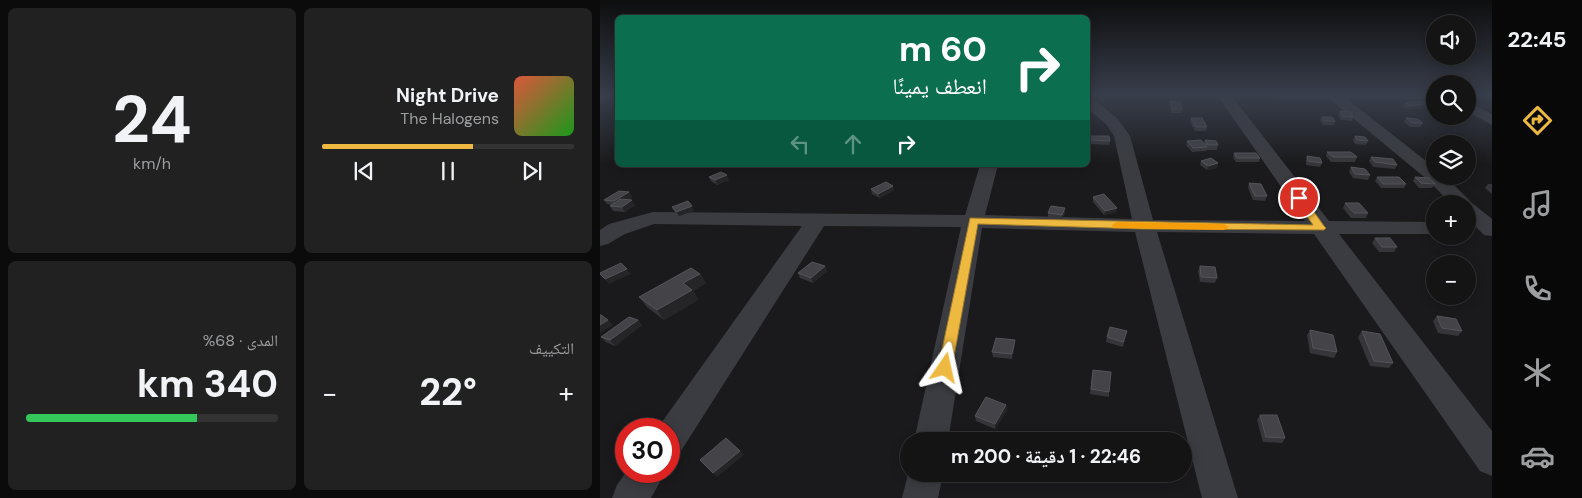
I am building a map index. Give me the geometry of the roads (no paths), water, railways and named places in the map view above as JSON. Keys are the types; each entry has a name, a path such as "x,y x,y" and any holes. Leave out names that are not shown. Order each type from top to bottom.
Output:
{"street":[{"path":"1109,118 1122,136 1144,226 1220,498"},
{"path":"1241,118 1492,459"},
{"path":"1362,118 1454,195"},
{"path":"933,432 973,221 988,167"},
{"path":"1476,215 1491,229"},
{"path":"600,238 617,229 653,218 973,221 1144,226 1426,228"},
{"path":"680,424 817,220"},
{"path":"1476,228 1491,229"},
{"path":"920,498 923,482"},
{"path":"630,498 640,483"}]}
